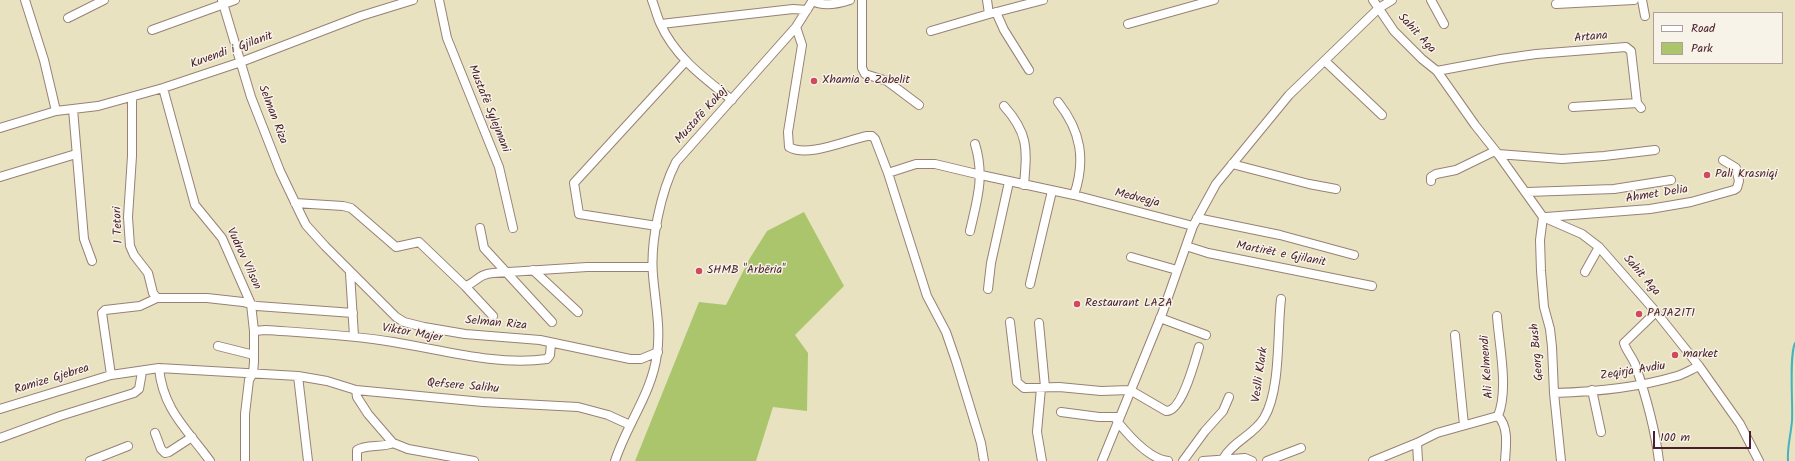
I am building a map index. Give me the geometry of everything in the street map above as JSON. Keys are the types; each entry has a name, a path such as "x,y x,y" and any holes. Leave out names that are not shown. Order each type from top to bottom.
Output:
{"street":[{"path":"24,0 44,60 56,111"},
{"path":"68,18 104,0"},
{"path":"152,30 223,2 235,0"},
{"name":"Kuvendi i Gjilanit","path":"0,128 56,111 98,106 163,88 241,62 309,34 384,8 413,0"},
{"name":"Mustafë Sylejmani","path":"439,0 447,38 499,167 513,228"},
{"path":"652,0 661,24 685,62 732,100"},
{"path":"812,1 818,4 827,4 850,0"},
{"path":"862,0 862,68 865,74 887,81 918,104"},
{"path":"987,0 993,13 1029,70"},
{"path":"931,31 1043,0"},
{"path":"1128,24 1214,0"},
{"name":"Sahit Aga","path":"1373,0 1394,31 1422,59 1437,71 1474,125 1527,192 1543,217 1582,234 1599,247 1656,312 1699,366 1740,424 1759,461"},
{"path":"1102,461 1160,318 1195,222 1216,184 1289,95 1379,8 1392,0"},
{"path":"1431,0 1444,24"},
{"path":"1556,4 1634,0"},
{"path":"1642,0 1645,16"},
{"name":"Mustafë Kokaj","path":"652,267 657,226 666,188 676,162 796,26 812,1"},
{"name":"Selman Riza","path":"223,2 251,97 280,171 306,225 350,273 396,317 404,322 465,334 525,338 630,359 641,359 658,352"},
{"path":"661,24 793,9 807,10"},
{"path":"796,26 802,45 788,132 789,147 794,150 806,151 860,137 872,136 875,140 888,173 928,296 946,332 956,361 981,442 984,461"},
{"name":"Artana","path":"1437,71 1536,54 1626,47 1631,51 1639,106 1573,107"},
{"path":"1325,61 1382,116"},
{"path":"657,226 579,214 574,183 685,62"},
{"name":"Vudrov Vilson","path":"163,88 195,205 222,238 251,304 254,331 253,373"},
{"name":"1 Tetori","path":"132,97 132,156 128,218 130,246 134,255 148,273 153,293 157,298"},
{"path":"1058,102 1067,113 1074,127 1079,143 1079,181 1074,195"},
{"path":"1004,106 1015,118 1024,134 1026,150 1024,184"},
{"path":"73,109 84,239 92,261"},
{"path":"970,231 981,175 980,161 976,144"},
{"path":"1431,181 1431,177 1436,174 1456,170 1496,152 1562,159 1655,150"},
{"path":"0,177 76,154"},
{"name":"Ahmet Delia","path":"1543,217 1650,209 1691,202 1734,190 1737,188 1739,181 1736,168 1723,160"},
{"name":"Medvegja","path":"888,173 916,164 935,164 1009,182 1195,222 1280,235 1354,255"},
{"path":"1232,164 1309,184 1336,189"},
{"path":"1527,192 1614,189 1671,180"},
{"path":"988,289 991,263 1009,182"},
{"path":"1030,284 1052,191"},
{"path":"295,203 343,206 351,208 396,246 419,242 465,286 493,316"},
{"name":"Georg Bush","path":"1543,217 1540,240 1541,271 1544,307 1552,341 1554,393 1561,461"},
{"path":"480,228 484,248 552,322"},
{"name":"Martirët e Gjilanit","path":"1186,246 1208,253 1372,286"},
{"path":"1585,272 1599,247"},
{"path":"1131,257 1177,270"},
{"path":"465,286 470,285 484,274 492,273 587,267 652,267 658,325 658,352 650,384 630,425 615,461"},
{"path":"533,270 578,312"},
{"path":"350,273 354,336"},
{"path":"111,375 102,313 105,310 140,306 157,298 207,298 243,302 257,306 353,313"},
{"name":"Veslli Klark","path":"1222,459 1238,441 1254,430 1264,419 1269,409 1276,365 1281,299"},
{"path":"1656,312 1624,343 1631,356 1641,383 1652,420 1659,461"},
{"name":"Ali Kelmendi","path":"1497,316 1503,388 1503,403 1498,416 1503,421 1505,461"},
{"path":"1160,318 1206,335"},
{"path":"1010,322 1017,382 1024,388 1043,387 1101,391 1130,390 1159,407 1170,411 1179,402 1191,373 1199,347"},
{"path":"1039,323 1043,387 1037,432 1042,461"},
{"name":"Viktor Majer","path":"254,331 266,330 354,336 452,353 510,360 547,359 550,355 551,343"},
{"path":"1455,335 1464,425"},
{"path":"218,346 254,355"},
{"name":"Zeqirja Avdiu","path":"1554,393 1592,390 1641,383 1678,376 1699,366"},
{"path":"159,368 160,379 168,404 179,423 192,437 210,461"},
{"name":"Ramize Gjebrea","path":"0,409 111,375 142,372 159,368 298,376 327,381 356,390"},
{"path":"0,438 74,411 134,393 139,389 142,372"},
{"path":"244,461 245,414 249,380 253,373"},
{"path":"298,376 308,461"},
{"path":"356,390 357,397 368,414 392,443 408,449 474,461"},
{"name":"Qefsere Salihu","path":"356,390 483,402 578,407 608,415 630,425"},
{"name":"Zeqirja Avdiu","path":"1592,390 1601,432"},
{"path":"1183,461 1223,411 1229,398"},
{"path":"1061,412 1099,418 1118,419"},
{"path":"1373,461 1394,457 1437,433 1498,416"},
{"path":"1118,419 1133,440 1165,461"},
{"path":"155,433 165,453 192,437"},
{"path":"357,461 357,450 360,448 386,446 392,443"},
{"path":"1417,443 1418,461"},
{"path":"90,461 128,446"},
{"path":"1267,461 1302,448"},
{"path":"1203,461 1245,458 1252,461"}],"green space":[{"path":"804,212 844,286 795,335 808,353 807,411 773,407 756,461 635,461 699,302 726,305 750,258 767,231"}],"waterway":[{"path":"1788,461 1792,421 1792,358 1795,343"}],"place":[{"name":"Xhamia e Zabelit","path":"814,81"},
{"name":"Pali Krasniqi","path":"1707,175"},
{"name":"SHMB ''Arbëria''","path":"699,271"},
{"name":"Restaurant LAZA","path":"1077,304"},
{"name":"PAJAZITI","path":"1639,314"},
{"name":"market","path":"1675,355"}]}
